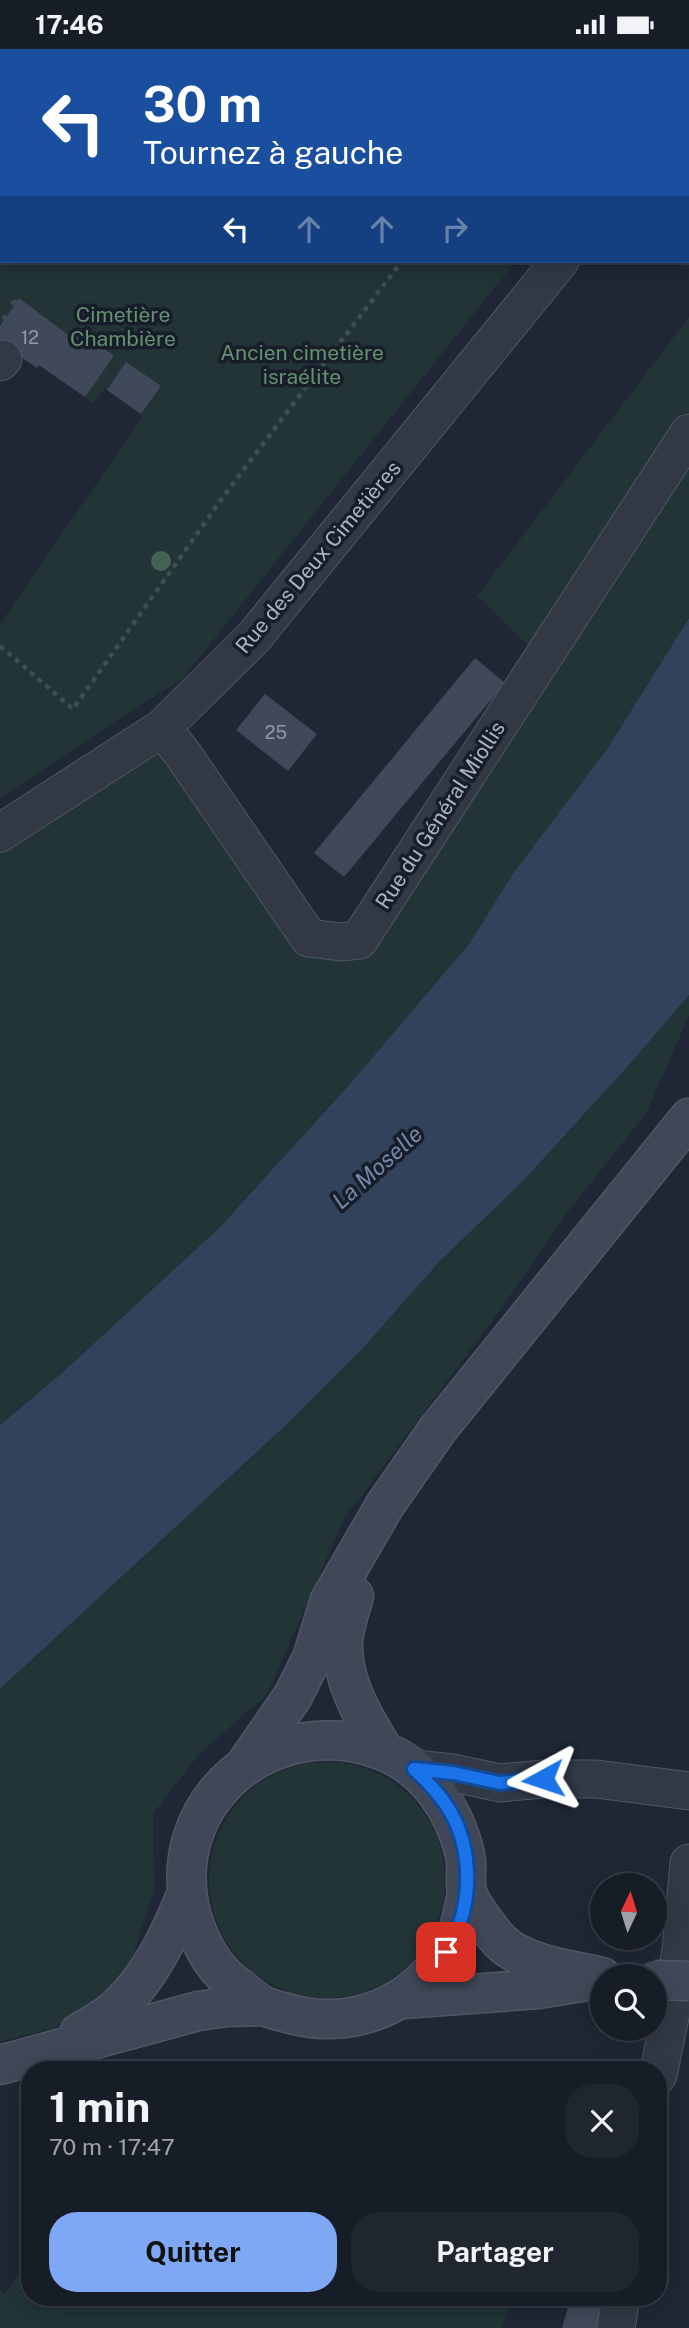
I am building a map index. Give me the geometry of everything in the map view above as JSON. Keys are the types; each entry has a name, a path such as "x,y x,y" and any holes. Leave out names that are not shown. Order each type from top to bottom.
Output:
{"main road":[{"path":"264,2006 226,1979 199,1940 186,1895 187,1857 198,1821 218,1790 246,1764 298,1686 312,1658 330,1600 367,1534 438,1429 689,1118"},
{"path":"367,1534 343,1643 346,1666 356,1700 399,1760 439,1794 457,1824 466,1858 467,1893 457,1934 435,1971 403,1999"},
{"path":"246,1764 290,1744 338,1739 399,1760"},
{"path":"467,1893 503,1944 540,1964 590,1975"},
{"path":"53,2050 119,2006 149,1970 171,1932 186,1895"},
{"path":"0,2065 198,2011 264,2006 311,2020 359,2017 403,1999 538,1989 590,1980"},
{"path":"667,1980 689,1981"}],"street":[{"name":"Rue des Deux Cimetières","path":"0,833 162,728 254,637 558,263"},
{"name":"Rue du Général Miollis","path":"162,728 309,938 341,942 359,940 689,433"},
{"path":"399,1760 500,1783 543,1779 596,1779 689,1791"},
{"path":"661,2061 681,1950 689,1864"},
{"path":"616,2328 620,2306"}],"path":[{"path":"0,646 73,709 228,490 400,263"}],"green space":[{"name":"Ancien cimetière israélite","path":"0,263 514,263 183,678 0,799 0,624 143,416 105,389 93,403 0,342"},
{"path":"689,317 689,618 609,746 512,875 469,944 349,1085 220,1227 62,1373 0,1425 0,833 162,728 300,910 345,932 542,659 477,596"},
{"path":"689,995 689,1015 647,1112 567,1213 491,1323 344,1519 267,1695 200,1753 153,1814 154,1890 126,1978 53,2029 0,2041 0,1689 285,1426 364,1347 439,1262 523,1181"},
{"path":"315,1762 339,1762 383,1776 411,1796 436,1835 443,1857 443,1903 436,1925 411,1964 383,1984 361,1993 339,1998 315,1998 271,1984 243,1964 223,1936 214,1914 209,1892 209,1868 223,1824 243,1796 271,1776 293,1767"},
{"path":"21,2272 21,2306 509,2306 502,2328 0,2328 0,2290 4,2295"}],"water":[{"name":"La Moselle","path":"689,618 689,995 523,1181 439,1262 364,1347 285,1426 0,1689 0,1425 62,1373 220,1227 349,1085 469,944 512,875 609,746"}],"building":[{"path":"19,298 72,338 79,330 114,356 85,397 0,342 0,326 4,320 1,318 4,314 7,316 14,306 10,303"},
{"path":"126,362 161,386 141,414 107,390"},
{"path":"475,658 505,683 344,877 314,853"},
{"path":"265,694 317,734 288,771 236,730"},
{"path":"565,2306 609,2306 602,2328 562,2328 568,2307"}],"route":[{"path":"446,1952 457,1934 467,1893 466,1858 457,1824 439,1794 414,1769 453,1773 500,1783 543,1779"}],"park label":[{"name":"Cimetière Chambière","path":"123,326"}]}
